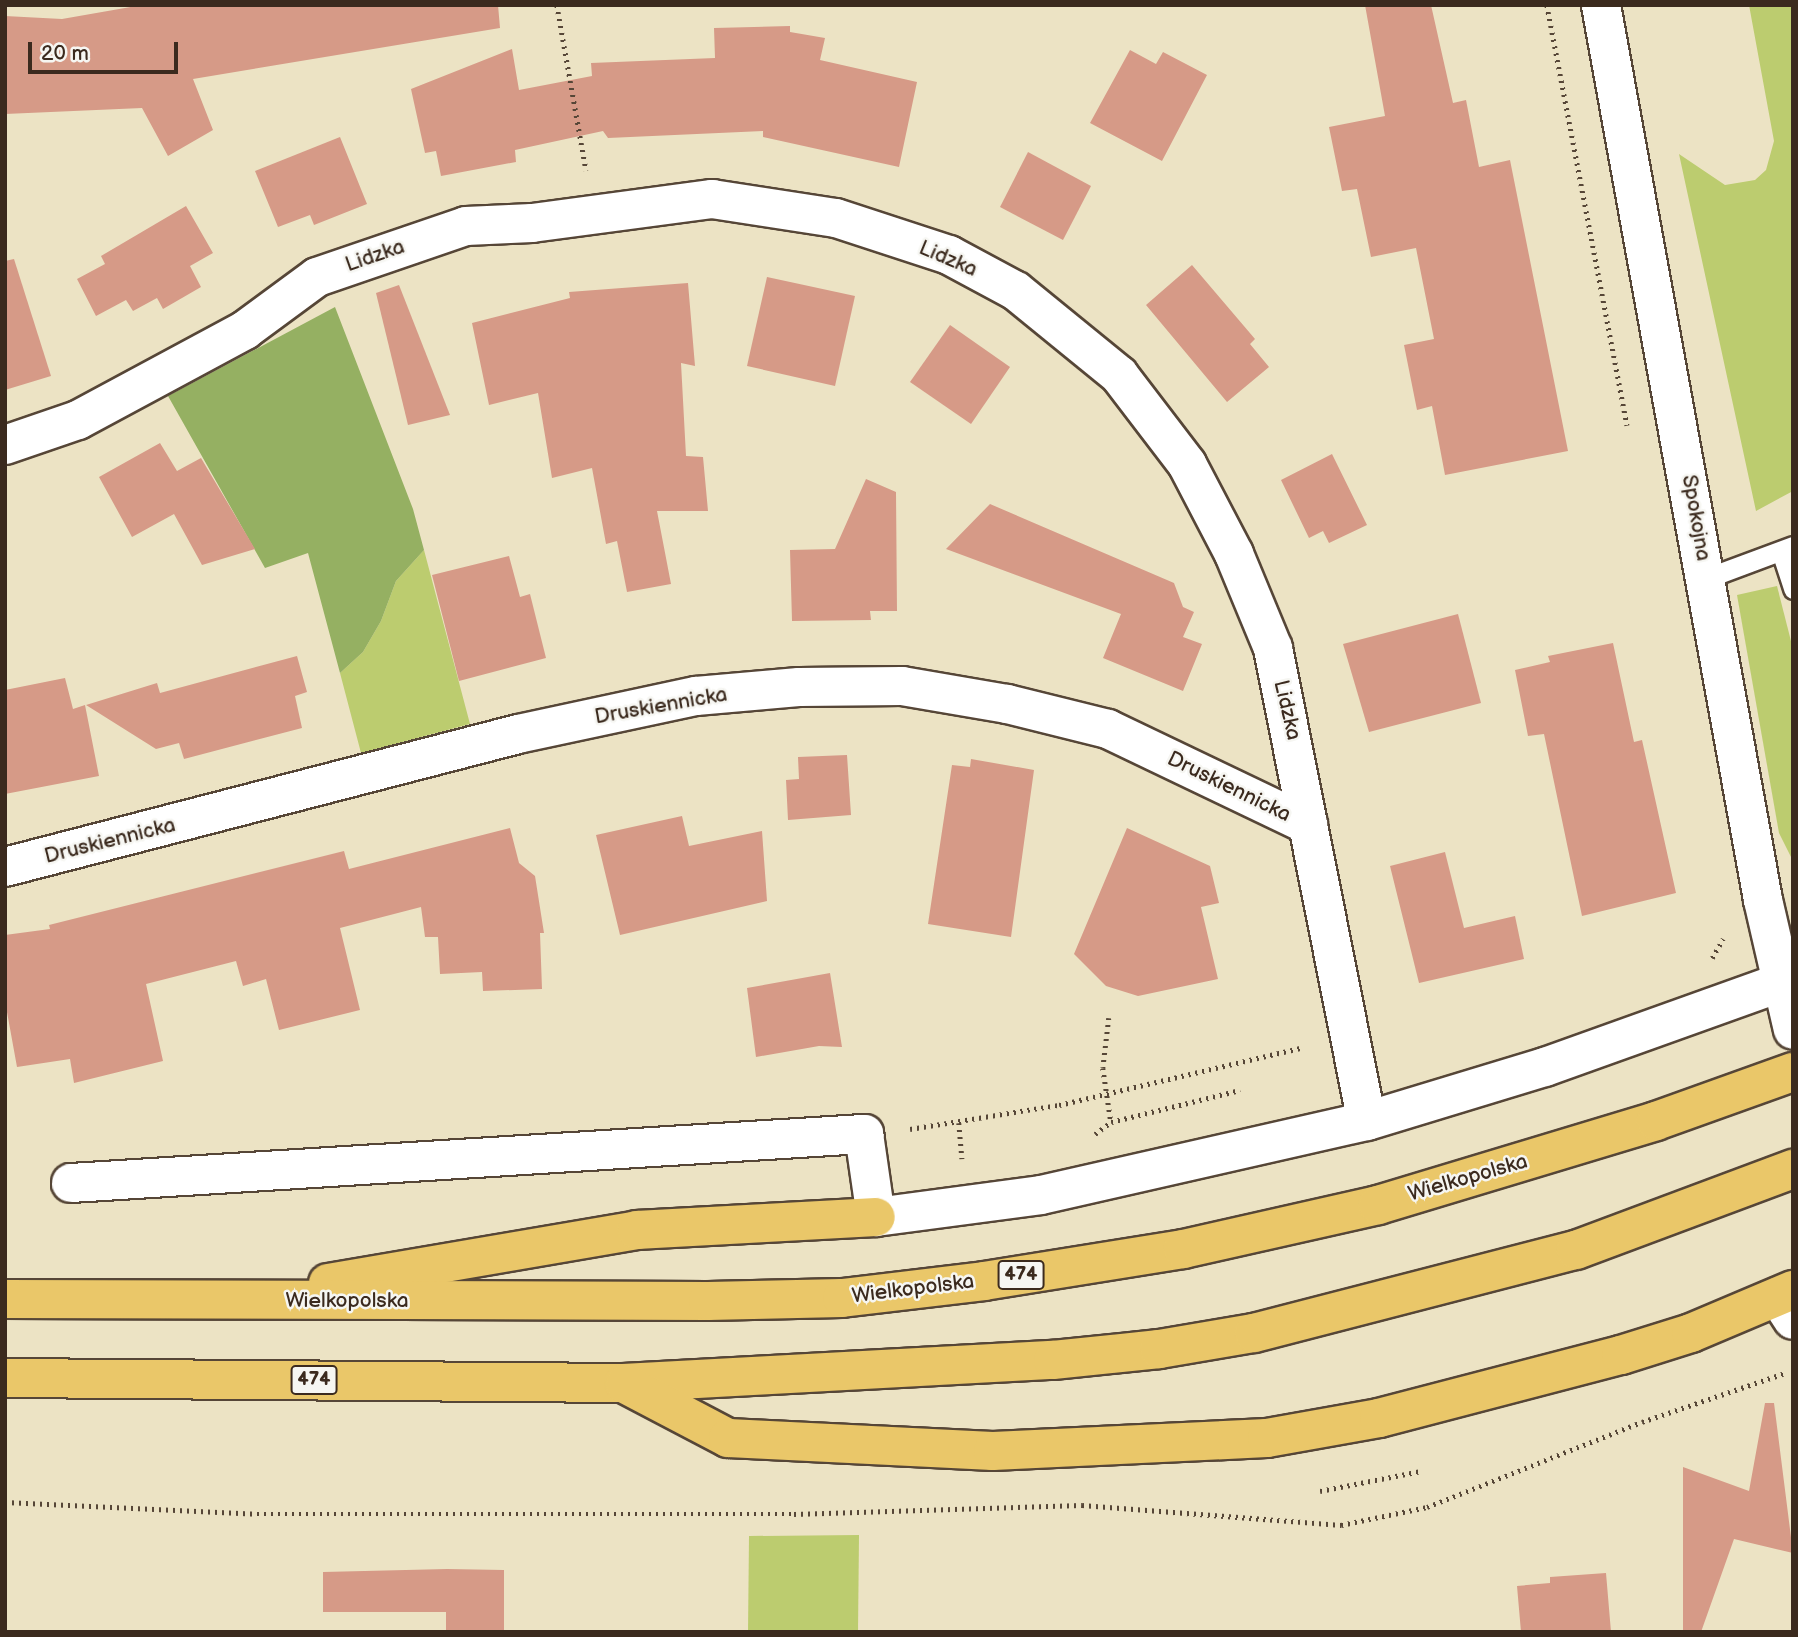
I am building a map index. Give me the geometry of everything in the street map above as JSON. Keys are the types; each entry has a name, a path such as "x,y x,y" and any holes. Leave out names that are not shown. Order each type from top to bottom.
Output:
{"main road":[{"name":"Wielkopolska","path":"5,1299 708,1301 842,1298 984,1281 1183,1249 1378,1205 1631,1129 1793,1072"},
{"name":"474","path":"5,1378 623,1383 1054,1360 1254,1333 1576,1250 1793,1169"},
{"path":"223,1301 637,1230 876,1217"},
{"path":"623,1383 728,1438 993,1451 1267,1438 1379,1418 1609,1358 1788,1303"}],"street":[{"name":"Spokojna","path":"1601,5 1707,578 1787,981 1793,1030"},
{"name":"Lidzka","path":"5,444 78,421 245,330 317,277 366,257 466,226 532,223 712,199 836,218 948,255 1016,291 1051,316 1128,387 1187,464 1234,554 1273,648 1367,1121"},
{"name":"Druskiennicka","path":"5,867 518,734 696,696 799,687 902,686 1007,704 1108,729 1308,825"},
{"path":"71,1183 864,1134 876,1217 1041,1195 1367,1121 1545,1068 1787,981"}],"lane":[{"path":"1707,578 1787,549 1793,589"}],"path":[{"path":"558,5 594,213"},
{"path":"1109,1018 1105,1096 1111,1122"},
{"path":"864,1134 958,1123 1105,1096 1301,1048"},
{"path":"1126,1119 1240,1090"},
{"path":"5,1502 257,1514 793,1514 1082,1505 1341,1525 1451,1499 1642,1422 1784,1373"},
{"path":"1320,1491 1421,1471"}],"green space":[{"path":"1749,5 1793,5 1793,491 1756,511 1679,154 1725,185 1755,180 1766,170 1774,141"},
{"path":"335,307 413,509 424,550 396,581 381,621 363,652 340,673 308,553 265,568 168,396"},
{"path":"424,550 470,724 361,753 340,673 363,652 381,621 396,581"},
{"path":"1777,586 1793,649 1793,861 1779,833 1737,595"},
{"path":"859,1535 858,1632 748,1632 749,1536"}],"building":[{"path":"142,5 498,5 500,28 193,79 213,130 168,156 142,108 5,114 5,16 62,19"},
{"path":"1365,5 1431,5 1453,103 1466,100 1479,167 1510,160 1568,451 1445,475 1432,406 1417,410 1404,345 1434,339 1416,248 1371,257 1357,189 1342,191 1329,127 1385,116"},
{"path":"790,26 790,32 825,38 820,60 917,82 899,167 763,137 763,131 608,138 603,131 515,150 516,162 441,176 436,151 425,153 411,89 512,49 519,90 592,76 591,63 715,58 714,28"},
{"path":"1130,50 1156,64 1163,52 1207,75 1162,161 1090,123"},
{"path":"340,137 367,204 314,225 310,215 278,227 255,171"},
{"path":"1028,152 1091,186 1063,240 1000,207"},
{"path":"186,206 213,253 190,266 201,287 163,309 157,298 133,311 126,300 96,316 77,279 105,264 101,256"},
{"path":"14,259 51,376 5,390 5,261"},
{"path":"1192,265 1255,339 1250,344 1269,367 1227,402 1146,305"},
{"path":"767,277 855,296 835,386 747,366"},
{"path":"688,283 695,366 681,363 686,456 703,457 708,511 657,511 671,584 627,592 617,541 606,544 592,468 552,478 538,393 489,405 472,323 570,298 569,292"},
{"path":"399,285 450,415 408,425 376,293"},
{"path":"950,325 1010,367 971,424 910,382"},
{"path":"160,443 177,471 201,458 255,549 202,565 174,514 132,537 99,477"},
{"path":"1332,454 1367,525 1329,543 1323,531 1309,538 1281,480"},
{"path":"866,479 896,492 897,611 870,611 871,620 792,621 790,550 835,549"},
{"path":"990,504 1174,583 1183,607 1194,612 1183,637 1202,644 1183,691 1103,658 1121,614 946,549"},
{"path":"509,556 520,597 530,594 546,658 459,681 432,575"},
{"path":"1458,614 1481,703 1369,732 1343,644"},
{"path":"1613,643 1634,742 1642,740 1676,893 1582,916 1544,734 1528,736 1515,670 1550,662 1548,656"},
{"path":"297,656 307,692 295,696 302,728 184,759 179,743 156,749 86,705 157,683 160,693"},
{"path":"65,678 73,709 85,705 99,776 5,794 5,690"},
{"path":"847,755 851,815 788,820 786,780 799,779 798,757"},
{"path":"971,759 1034,770 1011,937 928,924 952,765 970,767"},
{"path":"682,816 689,846 762,831 767,901 620,935 596,835"},
{"path":"510,828 519,863 535,876 544,933 540,933 542,989 483,991 482,972 440,974 438,937 425,937 421,907 340,928 360,1010 279,1030 266,979 243,986 236,961 146,984 163,1061 74,1083 70,1059 17,1067 5,1001 5,935 50,929 49,925 344,851 349,869"},
{"path":"1127,828 1210,866 1219,903 1201,907 1218,979 1138,996 1106,986 1074,954"},
{"path":"1445,852 1464,928 1515,916 1524,959 1419,983 1390,866"},
{"path":"830,973 842,1047 819,1046 756,1057 747,988"},
{"path":"1765,1403 1774,1403 1793,1553 1734,1539 1701,1632 1683,1632 1683,1467 1749,1491"},
{"path":"504,1570 504,1632 446,1632 446,1612 323,1612 323,1572"},
{"path":"1606,1573 1611,1632 1521,1632 1517,1586 1550,1583 1550,1577"}]}
